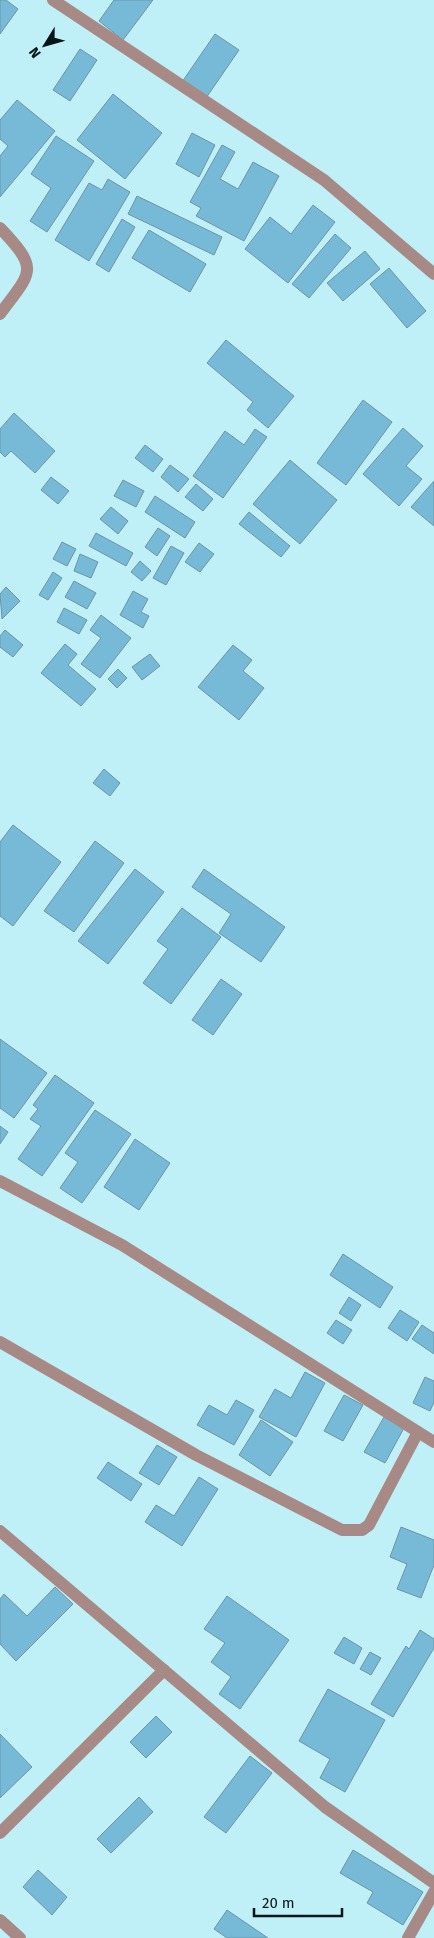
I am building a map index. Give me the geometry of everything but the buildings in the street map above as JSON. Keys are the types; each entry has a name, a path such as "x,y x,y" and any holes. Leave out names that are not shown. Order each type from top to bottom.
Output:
{"street":[{"path":"53,0 324,180 434,274"},
{"path":"0,228 20,249 28,263 26,278 0,314"},
{"path":"0,1181 122,1244 434,1442"},
{"path":"0,1342 196,1455 342,1530 362,1530 369,1525 418,1432"},
{"path":"0,1531 325,1807 434,1883"},
{"path":"0,1833 164,1670"},
{"path":"408,1938 434,1892"},
{"path":"0,1920 20,1938"}]}
